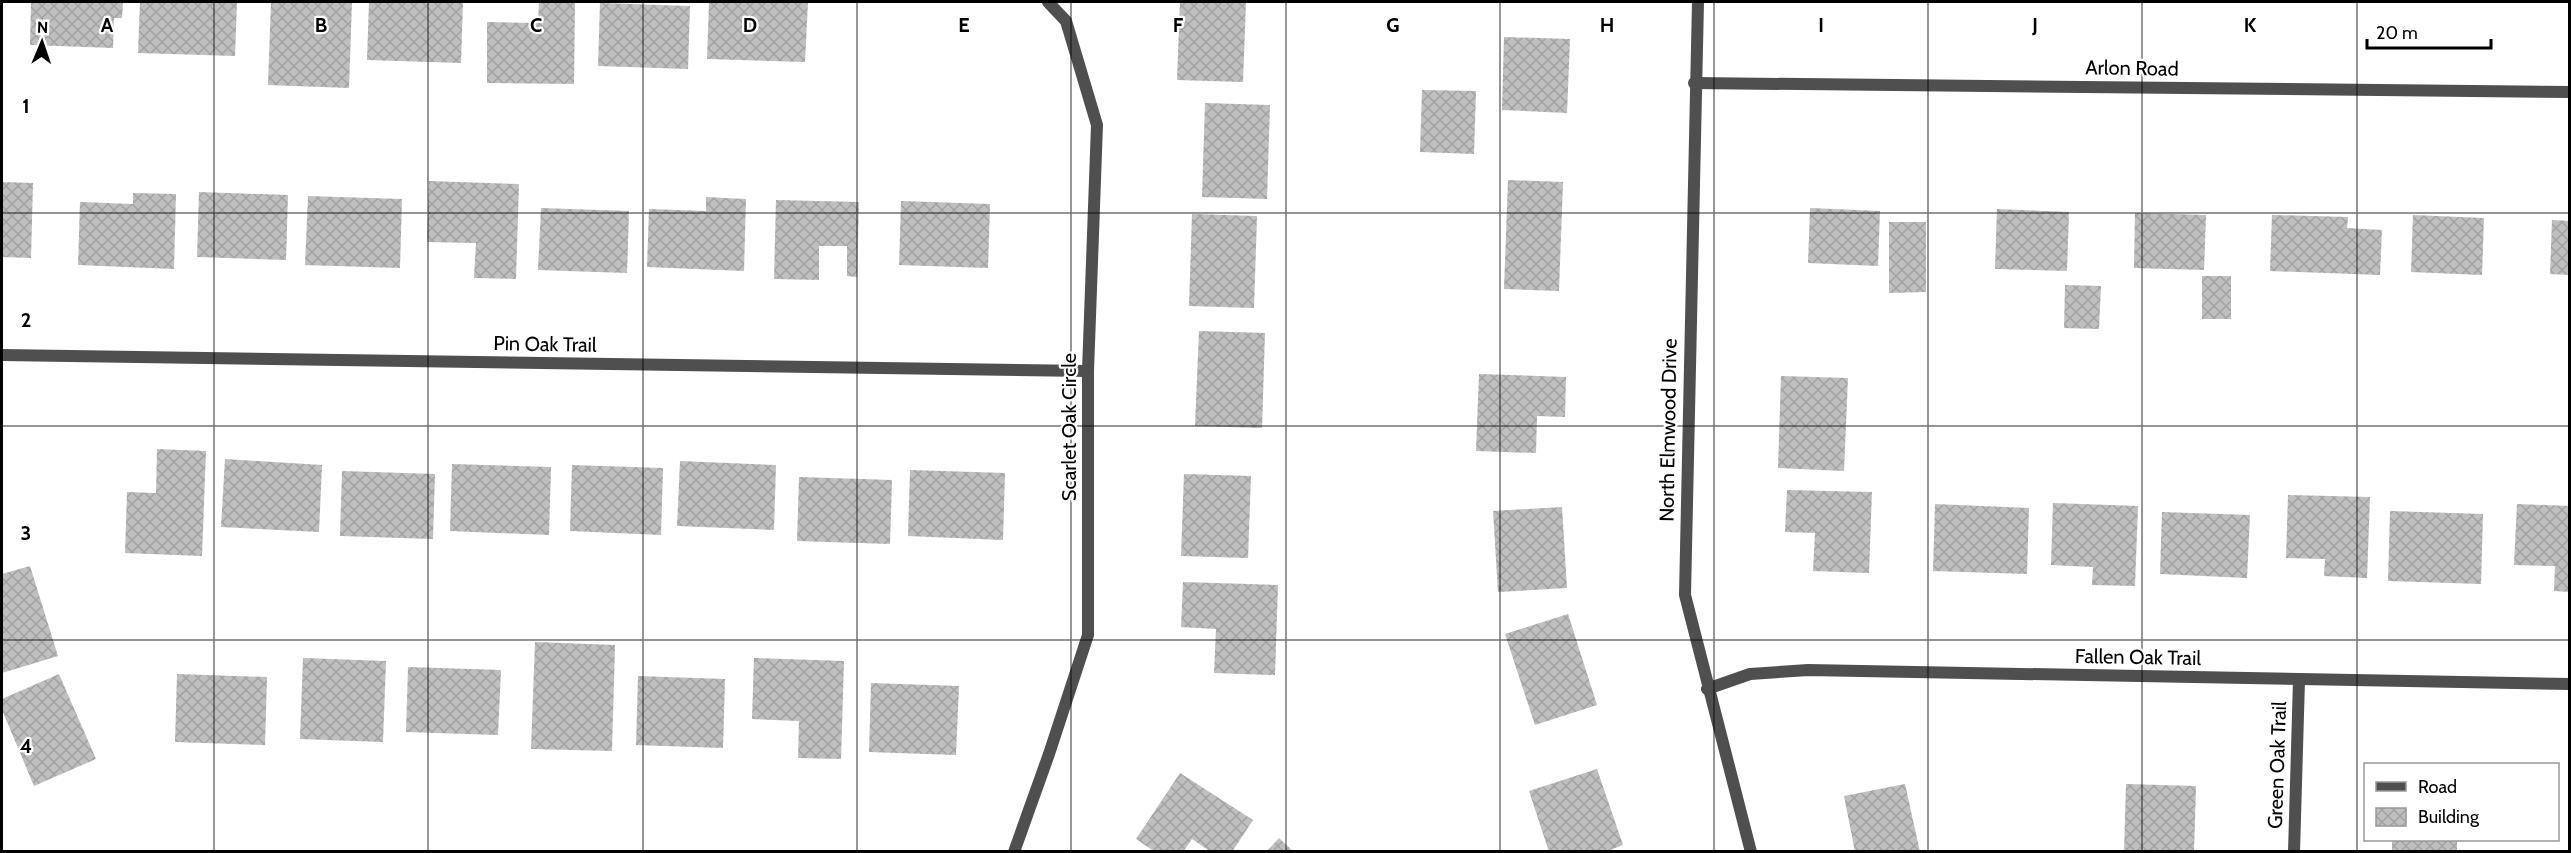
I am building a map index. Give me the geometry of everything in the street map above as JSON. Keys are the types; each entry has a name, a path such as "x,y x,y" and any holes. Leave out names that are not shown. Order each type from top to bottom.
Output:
{"street":[{"name":"Scarlet Oak Circle","path":"1014,852 1088,635 1088,371 1097,124 1066,21 1048,2"},
{"name":"North Elmwood Drive","path":"1698,2 1694,83 1685,595 1707,689 1751,852"},
{"name":"Arlon Road","path":"1694,83 2570,92"},
{"name":"Pin Oak Trail","path":"2,356 1088,371"},
{"name":"Fallen Oak Trail","path":"1707,689 1750,674 1808,670 2570,684"},
{"name":"Green Oak Trail","path":"2294,852 2299,680"}],"building":[{"path":"31,2 123,2 122,18 114,18 113,48 30,45"},
{"path":"140,2 237,2 235,56 138,53"},
{"path":"271,2 352,2 349,88 268,85"},
{"path":"369,2 463,2 461,63 367,60"},
{"path":"539,2 575,2 574,84 487,83 487,22 538,23"},
{"path":"709,2 808,2 805,62 707,59"},
{"path":"1180,2 1246,2 1243,82 1177,80"},
{"path":"600,3 690,6 688,69 598,66"},
{"path":"1504,37 1570,39 1567,113 1502,110"},
{"path":"1422,90 1476,91 1474,154 1420,152"},
{"path":"1205,103 1270,105 1267,199 1202,197"},
{"path":"1508,180 1563,182 1559,291 1504,289"},
{"path":"429,181 519,184 516,279 474,278 476,243 427,242"},
{"path":"2,182 33,183 31,258 2,257"},
{"path":"199,192 288,195 286,260 197,257"},
{"path":"133,193 176,194 174,269 78,265 80,202 133,204"},
{"path":"308,196 402,199 400,268 305,265"},
{"path":"706,197 746,199 744,271 647,267 649,209 706,211"},
{"path":"776,200 859,202 857,277 847,276 847,246 819,246 819,280 774,279"},
{"path":"901,201 990,204 988,268 899,265"},
{"path":"541,208 629,211 627,273 538,270"},
{"path":"1810,208 1880,211 1878,266 1808,263"},
{"path":"1997,209 2069,212 2067,271 1995,269"},
{"path":"2135,213 2206,215 2204,270 2134,268"},
{"path":"1192,214 1257,216 1254,308 1189,306"},
{"path":"2272,215 2348,217 2347,228 2382,230 2380,275 2270,271"},
{"path":"2413,215 2484,218 2482,275 2411,272"},
{"path":"2552,220 2570,221 2570,275 2550,274"},
{"path":"1889,222 1926,222 1926,292 1889,293"},
{"path":"2202,276 2231,276 2231,319 2202,319"},
{"path":"2065,285 2101,286 2099,329 2064,328"},
{"path":"1199,331 1265,333 1262,428 1195,426"},
{"path":"1479,374 1566,377 1565,417 1537,416 1536,453 1476,451"},
{"path":"1781,376 1848,378 1844,471 1778,468"},
{"path":"157,449 206,451 202,556 125,553 127,492 156,493"},
{"path":"225,459 322,465 319,532 221,527"},
{"path":"680,461 776,465 774,530 677,526"},
{"path":"452,464 551,467 549,535 450,531"},
{"path":"572,465 663,468 661,535 570,531"},
{"path":"910,470 1005,473 1003,540 908,536"},
{"path":"342,471 435,474 433,539 340,536"},
{"path":"1184,474 1251,476 1248,558 1181,556"},
{"path":"799,477 892,480 890,544 797,541"},
{"path":"1787,490 1872,492 1869,573 1813,571 1815,533 1785,532"},
{"path":"2288,495 2370,497 2367,578 2324,576 2325,559 2286,558"},
{"path":"2053,503 2138,506 2135,586 2092,585 2093,567 2051,565"},
{"path":"1935,504 2029,508 2027,574 1933,571"},
{"path":"2517,504 2570,506 2570,592 2554,591 2555,566 2514,565"},
{"path":"1562,507 1567,588 1498,592 1493,511"},
{"path":"2390,511 2483,514 2481,584 2388,581"},
{"path":"2162,512 2250,515 2247,578 2160,574"},
{"path":"30,566 58,656 2,673 2,574"},
{"path":"1183,582 1278,585 1275,675 1214,673 1216,629 1181,627"},
{"path":"1568,614 1597,705 1535,725 1505,634"},
{"path":"535,642 615,645 612,751 531,749"},
{"path":"303,658 386,661 383,742 300,739"},
{"path":"754,658 844,661 841,759 798,758 799,721 752,719"},
{"path":"408,667 501,670 498,735 406,732"},
{"path":"59,674 96,759 34,786 2,710 2,699"},
{"path":"177,674 267,677 265,745 175,742"},
{"path":"638,676 725,679 723,748 636,745"},
{"path":"871,683 959,686 956,755 869,752"},
{"path":"1597,769 1623,845 1605,852 1549,852 1529,791"},
{"path":"1180,773 1253,820 1232,852 1211,852 1192,839 1183,852 1155,852 1136,839"},
{"path":"1905,784 1920,852 1855,852 1844,796"},
{"path":"2126,784 2196,786 2194,852 2124,852"},
{"path":"1279,838 1294,852 1266,852"},
{"path":"2392,841 2457,841 2457,852 2392,852"}]}
